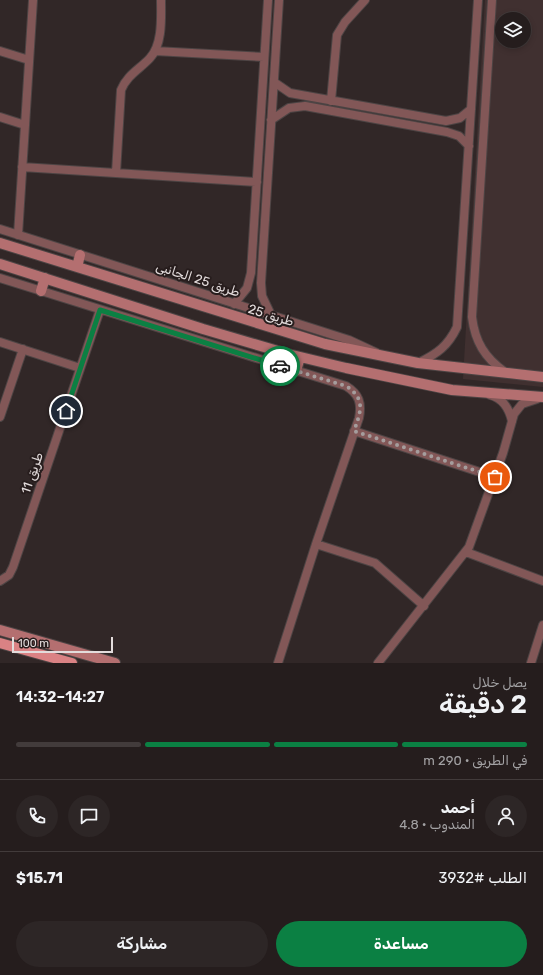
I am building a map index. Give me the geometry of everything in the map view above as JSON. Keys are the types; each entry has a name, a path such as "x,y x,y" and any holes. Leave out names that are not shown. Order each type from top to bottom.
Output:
{"main road":[{"path":"0,643 72,663"}],"street":[{"path":"18,235 33,0"},
{"path":"116,173 121,90 127,78 151,57 155,51 159,38 161,0"},
{"path":"234,304 247,288 251,273 268,0"},
{"path":"270,315 264,302 261,283 279,0"},
{"path":"331,101 337,35 345,22 365,0"},
{"path":"418,363 444,349 452,339 457,327 478,0"},
{"path":"492,0 472,317 473,330 484,354 493,364 507,374"},
{"path":"0,51 29,60"},
{"path":"155,51 264,57"},
{"path":"474,63 487,64"},
{"path":"274,82 290,93 446,121 460,118 471,109"},
{"path":"272,120 288,108 305,106 446,132 459,136 469,146"},
{"path":"0,117 25,125"},
{"path":"22,168 257,182"},
{"name":"طريق 25 الجانبى","path":"0,229 349,340 386,358"},
{"name":"طريق 25","path":"0,243 294,336 386,358 507,374 540,376"},
{"path":"77,267 80,255"},
{"path":"0,264 203,329 300,357 425,385 485,393 543,397"},
{"path":"0,278 346,386 354,391 359,399 361,408 278,663"},
{"path":"41,291 45,278"},
{"name":"طريق 11","path":"0,581 9,575 13,567 100,310"},
{"path":"288,354 294,336"},
{"path":"0,342 80,368"},
{"path":"0,417 23,349"},
{"path":"296,371 300,357"},
{"path":"485,393 500,400 506,406 512,422"},
{"path":"378,663 466,552 472,541 495,477 517,409 522,404 543,397"},
{"path":"354,431 495,477"},
{"path":"316,544 375,564 424,606"},
{"path":"466,552 543,581"},
{"path":"531,663 543,625"},
{"path":"0,630 115,663"}],"shaded area":[{"path":"485,0 543,0 543,387 463,379"}],"way so far":[{"path":"280,366 346,386 354,391 359,399 361,408 354,431 495,477"}],"route":[{"path":"66,411 100,310 280,366"}]}
